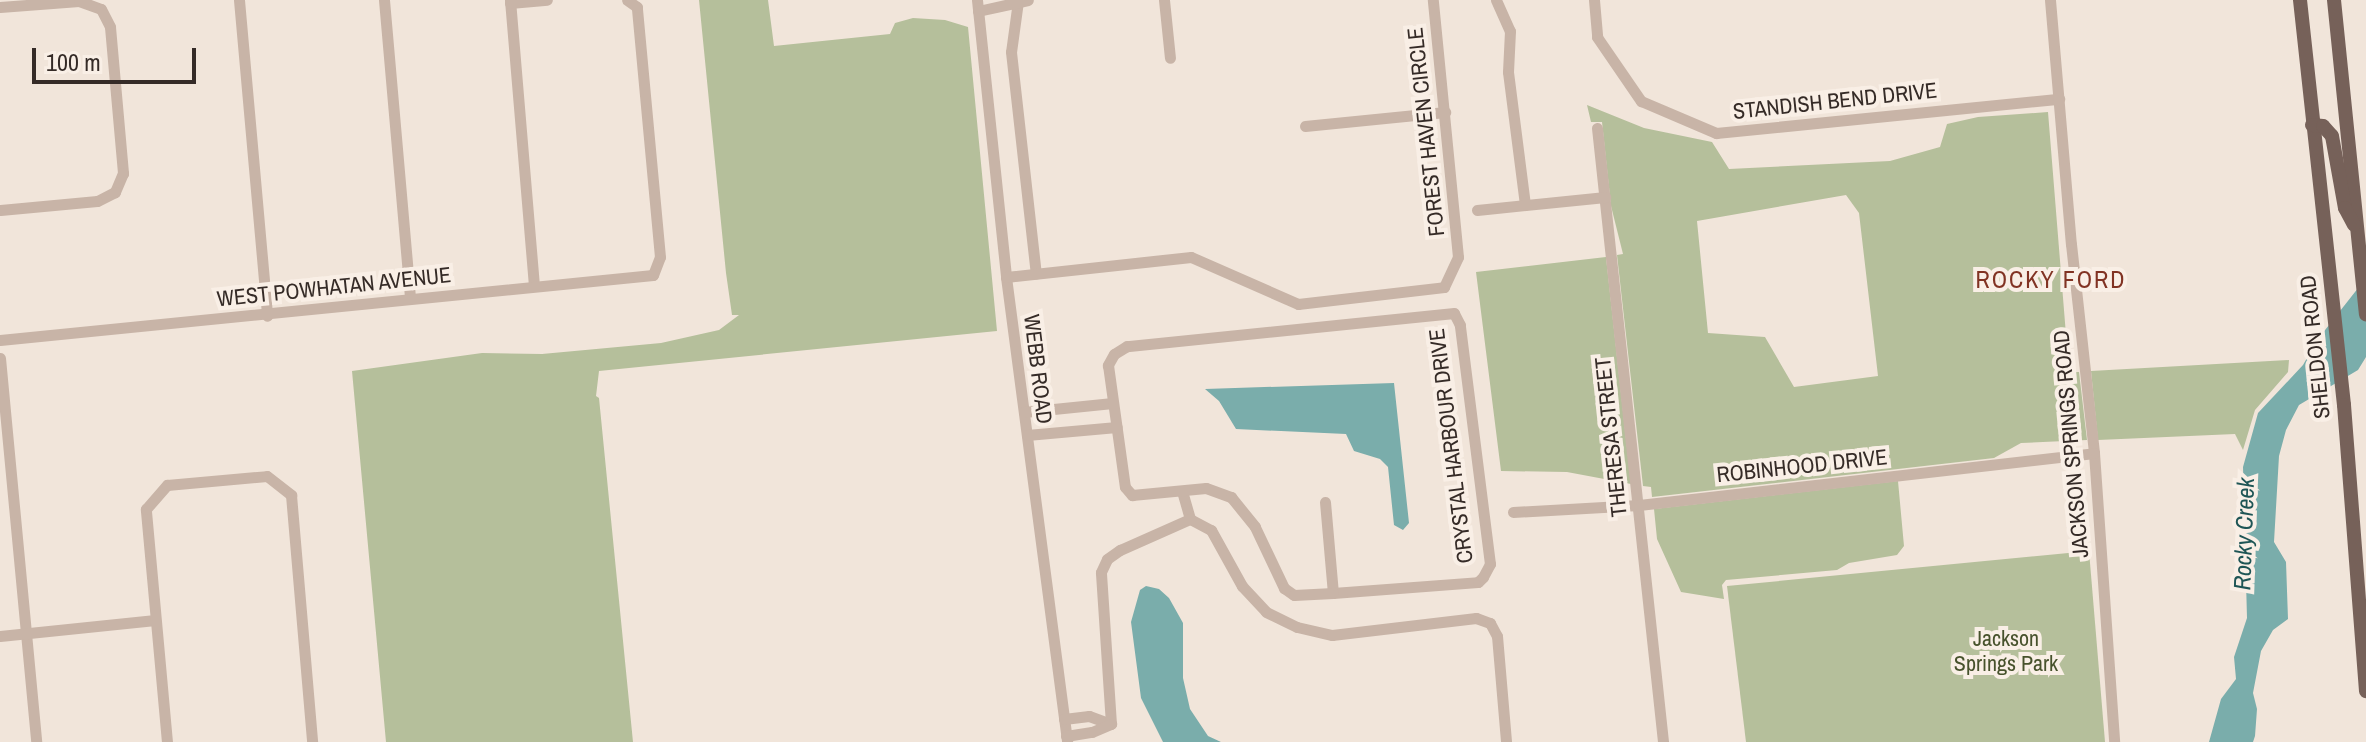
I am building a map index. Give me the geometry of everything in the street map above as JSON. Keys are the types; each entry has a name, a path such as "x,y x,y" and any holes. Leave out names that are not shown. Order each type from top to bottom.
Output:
{"main road":[{"name":"SHELDON ROAD","path":"2300,0 2344,405 2366,691"},
{"path":"2334,0 2366,314"},
{"path":"2312,125 2323,126 2332,136 2345,208 2358,233"}],"street":[{"path":"239,0 267,316"},
{"path":"384,0 410,298"},
{"path":"534,285 510,2 547,0"},
{"name":"WEST POWHATAN AVENUE","path":"0,340 267,316 410,298 653,275 660,257 637,7 627,0"},
{"path":"1164,0 1170,58"},
{"name":"FOREST HAVEN CIRCLE","path":"1006,277 1191,257 1298,304 1444,287 1458,257 1433,0"},
{"path":"1496,0 1510,31 1508,72 1525,205"},
{"name":"STANDISH BEND DRIVE","path":"1594,0 1597,37 1641,101 1716,133 2059,99"},
{"name":"JACKSON SPRINGS ROAD","path":"2050,0 2094,453 2114,742"},
{"path":"0,7 79,1 101,9 110,27 123,173 115,192 97,201 0,210"},
{"path":"978,5 1023,1 1011,52 1036,274"},
{"name":"WEBB ROAD","path":"978,5 1006,277 1066,739"},
{"path":"1305,126 1445,112"},
{"name":"THERESA STREET","path":"1597,128 1663,742"},
{"path":"1477,210 1605,197"},
{"name":"CRYSTAL HARBOUR DRIVE","path":"1454,313 1460,325 1490,564 1478,582 1294,595 1284,588 1243,509 1231,497 1206,488 1132,495 1125,487 1117,427 1108,365 1114,354 1127,346 1454,313"},
{"path":"0,358 6,501 26,634 36,742"},
{"path":"1024,412 1113,403"},
{"path":"1027,435 1117,427"},
{"name":"ROBINHOOD DRIVE","path":"1513,512 1639,505 2094,453"},
{"path":"167,742 146,509 167,485 267,476 291,495 312,742"},
{"path":"1182,491 1190,519 1211,530 1242,586 1266,612 1297,627 1332,635 1476,618 1490,623 1497,636 1506,742"},
{"path":"1325,502 1333,593"},
{"path":"1111,724 1101,572 1107,559 1120,550 1190,519"},
{"path":"0,636 155,620"},
{"path":"1064,719 1089,716 1111,724"},
{"path":"1066,739 1111,724"}],"green space":[{"path":"699,0 768,0 774,46 890,34 895,23 913,18 945,20 968,27 997,331 599,371 596,396 599,398 633,742 386,742 352,371 482,353 542,354 661,343 719,330 739,315 732,315 726,273"},
{"path":"1587,105 1644,128 1712,142 1729,169 1890,161 1940,147 1947,124 1978,117 2048,112 2069,372 2079,372 2087,440 2021,443 1994,458 1652,497 1651,487 1643,486 1617,255 1623,254 1611,206 1602,122 1591,122","holes":["1846,195 1859,213 1878,376 1794,387 1765,337 1708,333 1697,221"]},
{"path":"1606,257 1631,484 1567,472 1501,471 1476,272"},
{"path":"2289,360 2288,372 2255,410 2243,450 2235,434 2098,440 2091,371"},
{"path":"1898,481 1904,546 1897,555 1849,563 1837,570 1726,580 1722,585 1724,599 1681,592 1657,539 1654,509"},
{"name":"Jackson Springs Park","path":"2089,551 2105,742 1746,742 1727,586"}],"water":[{"path":"2366,278 2366,357 2358,370 2299,405 2286,430 2279,456 2274,542 2286,562 2288,619 2273,630 2261,651 2253,693 2257,709 2253,742 2209,742 2221,699 2236,679 2234,657 2247,618 2243,467 2258,413 2303,365 2318,339"},
{"path":"1394,383 1409,523 1403,530 1394,525 1388,467 1380,459 1354,451 1346,434 1236,429 1219,401 1205,389"},
{"path":"1146,586 1159,589 1169,598 1183,623 1183,678 1190,709 1208,736 1221,742 1163,742 1141,698 1131,622 1140,590"}],"district":[{"name":"ROCKY FORD","path":"2051,280"}],"water label":[{"name":"Rocky Creek","path":"2244,534"}]}
